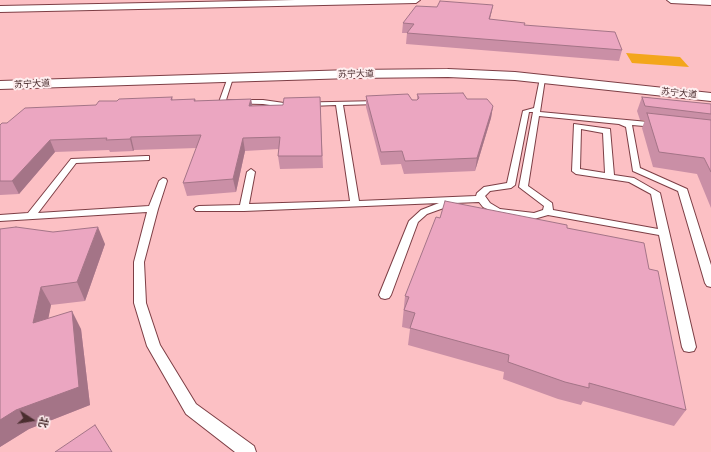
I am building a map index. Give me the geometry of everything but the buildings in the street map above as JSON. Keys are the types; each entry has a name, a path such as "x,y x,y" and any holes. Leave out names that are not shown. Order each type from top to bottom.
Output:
{"main road":[{"path":"0,5 236,0"},
{"path":"0,9 416,0"},
{"path":"671,0 711,2"},
{"name":"苏宁大道","path":"0,86 424,73 480,74 542,79 711,97"}],"lane":[{"path":"230,78 222,102 268,102 284,105 387,102"},
{"path":"542,79 523,187 549,205 548,212"},
{"path":"339,104 355,203"},
{"path":"661,125 620,122 526,111 510,185 487,189 480,196 486,205 496,210 520,215 534,216 548,212 664,233"},
{"path":"620,122 628,126 636,169 682,189 711,284"},
{"path":"610,177 607,131 577,126 576,171 610,177 631,180 655,193 689,348"},
{"path":"31,216 74,161 146,158"},
{"path":"244,208 251,172"},
{"path":"163,182 139,262 140,303 154,346 191,409 248,452"},
{"path":"199,210 482,198"},
{"path":"385,295 414,221 424,212 459,200"},
{"path":"0,218 154,209"}],"shaded area":[{"path":"626,53 680,57 689,67 632,63"}]}
